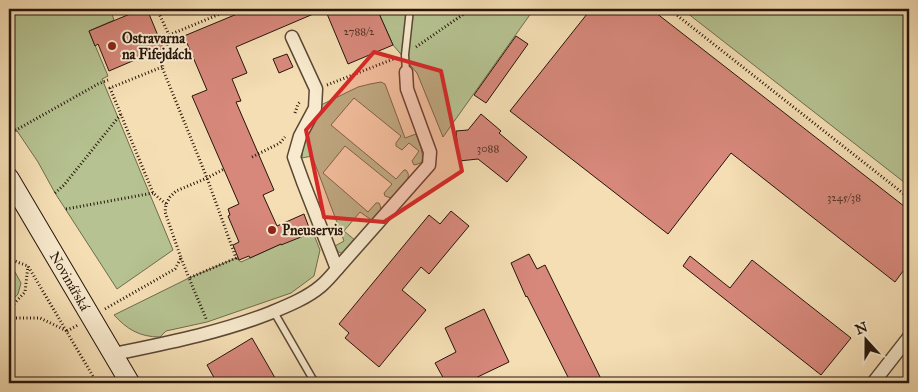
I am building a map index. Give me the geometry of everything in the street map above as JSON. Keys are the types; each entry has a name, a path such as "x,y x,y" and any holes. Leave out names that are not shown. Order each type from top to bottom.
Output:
{"street":[{"path":"292,37 316,89 315,108 300,136 294,157 337,269"},
{"path":"114,354 197,337 238,325 274,312 297,301 321,286 429,165 430,152 407,89 406,72"},
{"name":"Novinářská","path":"9,178 114,354 127,382"},
{"path":"873,383 909,337"}],"lane":[{"path":"406,72 405,54 410,9"},
{"path":"274,312 315,383"}],"path":[{"path":"158,9 169,35 162,67 207,178 236,258 189,278"},
{"path":"169,35 232,9"},
{"path":"293,120 298,104 310,91 405,54 472,9"},
{"path":"669,9 909,198"},
{"path":"162,67 110,88 153,193 166,204"},
{"path":"9,134 108,80"},
{"path":"56,193 121,113"},
{"path":"252,157 280,144 286,135"},
{"path":"208,325 165,212 170,196 176,191 224,169"},
{"path":"66,209 153,193"},
{"path":"119,301 175,269 181,258"},
{"path":"9,259 28,266 96,382 90,383"},
{"path":"9,309 25,292 28,266"},
{"path":"9,318 40,318 67,331"},
{"path":"9,341 11,347"}],"highlighted area":[{"path":"374,52 441,71 462,171 384,222 324,217 306,130"}],"green space":[{"path":"9,9 110,9 114,20 89,31 108,76 102,79 173,250 117,289 9,119"},
{"path":"377,9 534,9 443,137 417,73 393,45"},
{"path":"682,9 909,9 909,186"},
{"path":"381,82 385,84 405,138 416,134 422,151 422,162 414,165 412,161 419,151 409,143 402,150 396,146 401,136 354,98 331,125 396,179 404,170 408,173 408,178 391,198 385,196 384,193 392,184 345,146 323,173 368,212 376,203 379,203 381,210 373,221 360,212 344,231 356,241 345,253 341,253 337,251 335,246 344,241 312,156 302,158 303,142 321,105 358,87"},
{"path":"312,230 320,250 314,276 291,293 207,322 166,331 160,337 140,334 114,315 189,278 236,258 241,262"},
{"path":"9,261 21,283 18,294 9,304"}],"building":[{"path":"142,9 147,9 163,48 109,71 98,44 95,46 89,31"},
{"path":"249,9 325,9 236,47 247,73 232,79 241,101 236,102 274,190 263,195 277,226 304,214 311,233 250,258 249,256 239,260 233,245 239,242 228,216 230,215 228,209 239,204 192,96 207,90 184,36"},
{"path":"325,9 377,9 393,45 348,64"},
{"path":"591,9 651,9 909,210 909,263 895,282 731,153 668,234 510,111"},
{"path":"516,36 528,44 486,103 474,95"},
{"path":"287,54 293,67 279,73 273,59"},
{"path":"481,114 501,131 499,133 527,157 507,182 478,159 459,161 456,131 468,130"},
{"path":"451,211 469,226 429,274 421,267 402,290 426,310 379,367 345,338 349,333 339,324 429,215 440,224"},
{"path":"529,254 537,269 545,265 603,383 571,383 526,297 511,263"},
{"path":"690,256 730,288 752,260 851,338 821,375 683,266"},
{"path":"484,309 509,362 465,383 446,383 435,363 456,352 445,328"},
{"path":"252,338 278,383 217,383 207,365"}],"place":[{"name":"Ostravarna na Fifejdách","path":"112,46"},
{"name":"Pneuservis","path":"272,230"}]}
